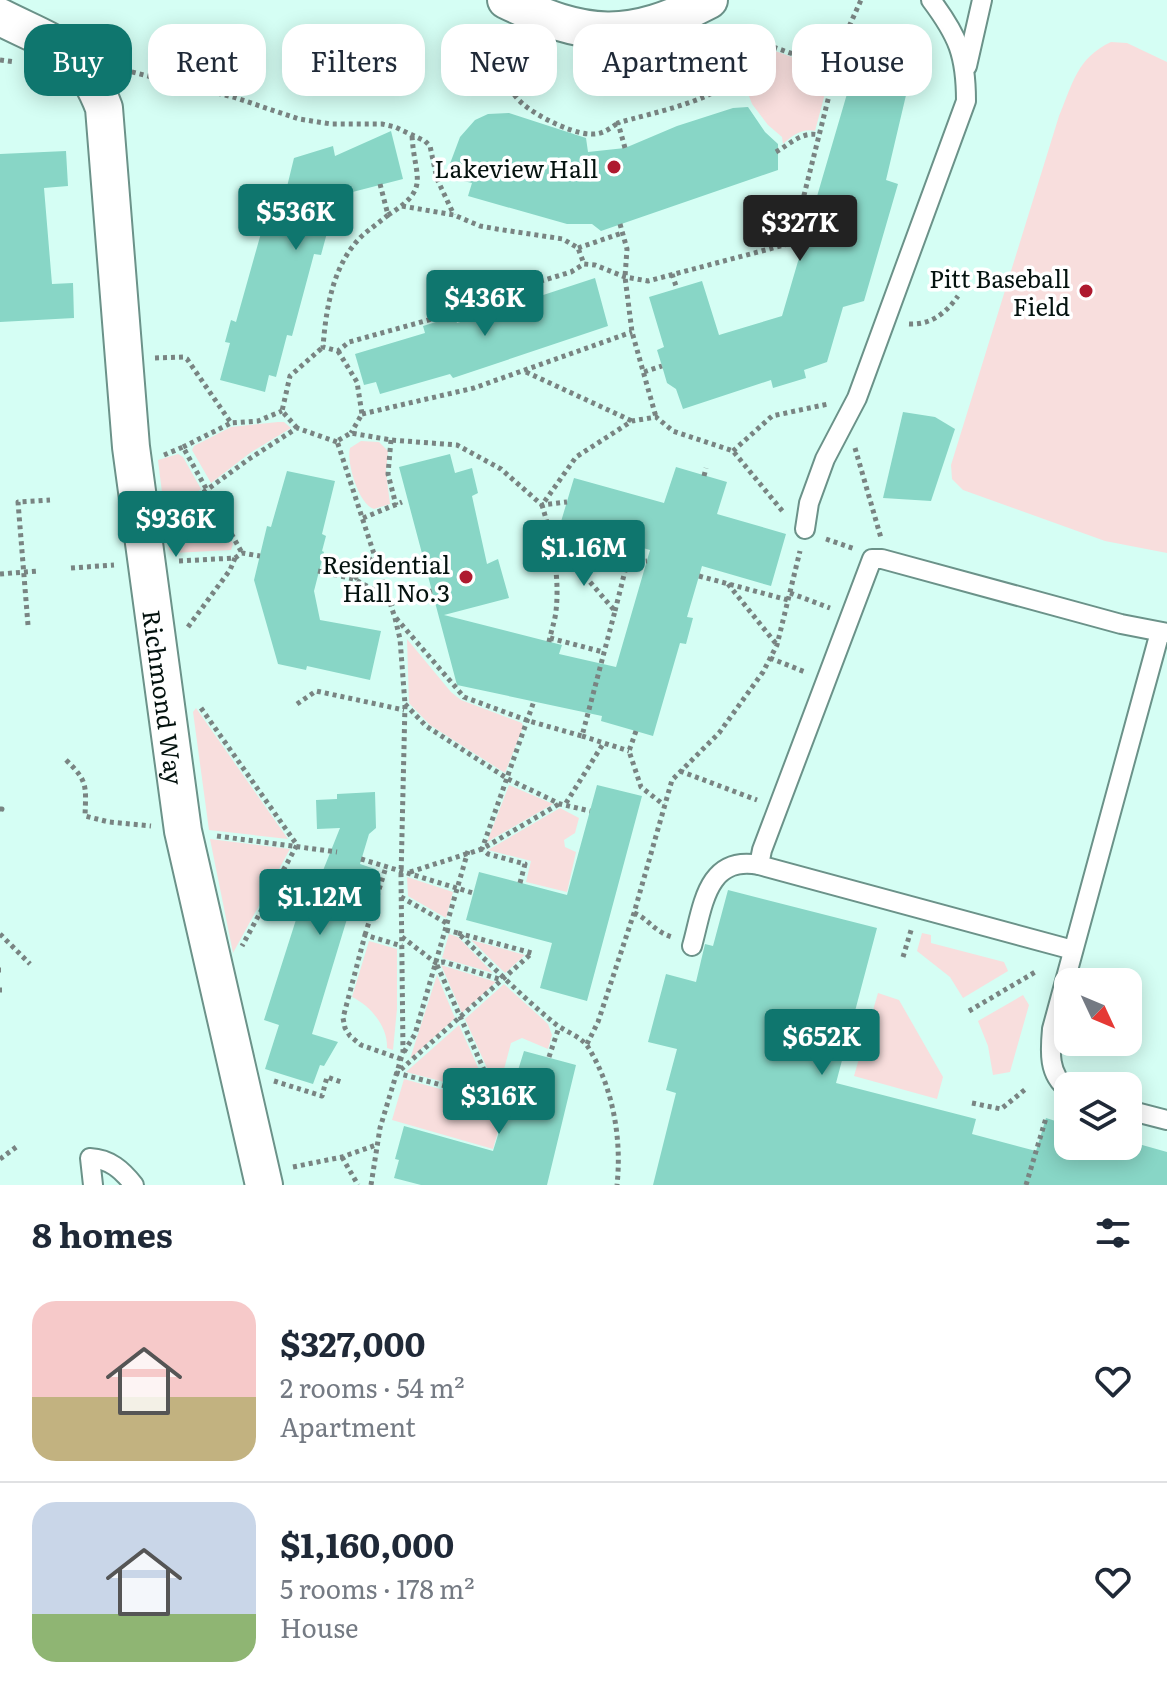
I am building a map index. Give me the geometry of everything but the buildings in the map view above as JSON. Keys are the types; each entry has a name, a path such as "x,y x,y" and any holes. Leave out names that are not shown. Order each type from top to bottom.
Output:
{"street":[{"path":"506,0 557,23 603,31 656,25 709,0"},
{"name":"Richmond Way","path":"0,17 69,51 84,67 104,108 131,447 183,831 274,1177"}],"lane":[{"path":"931,0 958,40 966,68"},
{"path":"805,529 809,503 825,459 857,398 966,101 966,68 982,0"},
{"path":"759,865 772,822 872,559 882,559 1121,624 1164,632 1052,1029 1050,1051 1054,1073"},
{"path":"692,946 715,877 734,864 759,865 1073,950"},
{"path":"1142,1114 1167,1120"},
{"path":"93,1185 90,1158 121,1168 134,1185"}],"path":[{"path":"850,24 861,0"},
{"path":"515,96 535,115 591,134 604,133 618,123 694,100 725,86 743,67 738,33 792,53"},
{"path":"132,72 233,97 299,119 331,124 382,124 412,135 425,141 433,152 437,179 454,215"},
{"path":"792,243 829,96"},
{"path":"618,123 625,148"},
{"path":"282,411 290,376 323,347 330,293 350,249 417,191 412,135"},
{"path":"776,152 800,137 819,135"},
{"path":"380,184 388,215"},
{"path":"402,206 454,215 480,226 563,239 578,248 584,264"},
{"path":"620,224 627,249 625,277 632,332 656,417 673,431 733,451 791,520 805,529 858,550"},
{"path":"578,248 622,233"},
{"path":"338,351 349,342 443,316 488,297 571,272 584,264 648,281 792,243 803,246"},
{"path":"672,274 677,289"},
{"path":"884,324 919,325 945,314 958,296"},
{"path":"362,414 474,388 632,332"},
{"path":"282,411 297,428 337,441 351,433 362,414 357,382 338,351 323,347"},
{"path":"153,358 187,359 231,423"},
{"path":"644,372 662,366"},
{"path":"525,371 632,421"},
{"path":"733,451 772,416 857,398"},
{"path":"154,457 183,447 231,423 258,421 282,411"},
{"path":"542,505 576,457 632,421 656,417"},
{"path":"161,524 297,428"},
{"path":"351,433 391,440 457,445 501,469 542,505 552,538 556,610 550,640 604,652"},
{"path":"363,518 399,503 388,474 391,440"},
{"path":"337,441 395,618 400,639 404,707 402,1055 377,1145 371,1185"},
{"path":"183,447 242,553"},
{"path":"857,450 882,542"},
{"path":"704,476 706,468"},
{"path":"28,625 18,502 50,500"},
{"path":"542,505 567,502"},
{"path":"587,1044 598,1022 634,913 672,780 719,733 777,645 805,529"},
{"path":"580,550 581,531"},
{"path":"552,538 615,611"},
{"path":"559,546 627,563 647,561"},
{"path":"179,639 230,570 235,558 242,553 260,556"},
{"path":"354,579 374,557"},
{"path":"166,561 235,558"},
{"path":"582,736 627,563"},
{"path":"71,568 103,566"},
{"path":"0,574 38,571"},
{"path":"318,571 354,579 389,601 432,591"},
{"path":"699,576 788,600"},
{"path":"728,583 777,645"},
{"path":"790,593 849,616"},
{"path":"395,618 464,697 529,721 629,751"},
{"path":"770,658 812,675"},
{"path":"297,704 316,691 404,707 426,726 508,779 590,811"},
{"path":"482,849 534,701"},
{"path":"197,702 297,845"},
{"path":"636,731 629,751 641,787 664,805"},
{"path":"361,859 401,873 482,849 563,803 603,744"},
{"path":"66,760 84,777 85,816 152,826"},
{"path":"680,771 762,802"},
{"path":"210,835 337,852"},
{"path":"239,952 297,845"},
{"path":"482,849 488,854 525,864 520,883"},
{"path":"402,1055 415,1034 468,851"},
{"path":"386,867 343,1018 350,1036 361,1045 402,1055"},
{"path":"410,872 473,893"},
{"path":"397,1073 532,953 458,933 401,897"},
{"path":"634,913 657,932 675,938"},
{"path":"903,957 913,926"},
{"path":"458,933 559,1027 587,1044 608,1092 614,1116 618,1149 617,1185"},
{"path":"0,934 30,964"},
{"path":"365,935 402,946"},
{"path":"402,937 436,963 497,1100"},
{"path":"436,963 444,962 504,979"},
{"path":"969,1011 1037,971"},
{"path":"549,1057 559,1027"},
{"path":"397,1073 508,1103"},
{"path":"272,1080 322,1096 327,1077 344,1083"},
{"path":"972,1103 1001,1109 1027,1088"},
{"path":"1026,1185 1046,1118"},
{"path":"0,1159 19,1145"},
{"path":"274,1177 377,1145"},
{"path":"342,1157 358,1185"}],"shaded area":[{"path":"0,0 1167,0 1167,1185 0,1185"},
{"name":"Pitt Baseball Field","path":"1111,42 1127,43 1167,62 1167,553 1105,541 963,490 952,479 951,465 1059,116 1083,64"},
{"path":"776,51 792,57 792,96 824,96 815,131 802,132 783,144 782,137 752,104 749,96 776,96"},
{"path":"284,422 291,428 250,453 211,483 192,450 194,446 231,427"},
{"path":"361,441 379,442 388,451 386,472 390,504 374,509 368,506 359,492 349,454 350,448"},
{"path":"178,454 183,457 201,489 165,517 158,460"},
{"path":"205,496 233,544 231,550 173,553 169,550 166,525"},
{"path":"407,639 461,700 522,723 505,773 430,725 409,703"},
{"path":"196,708 288,839 209,830 193,712"},
{"path":"509,785 553,804 487,842"},
{"path":"560,808 579,818 575,833 564,840 565,847 576,852 567,892 526,882 531,861 488,850"},
{"path":"210,839 290,849 233,953"},
{"path":"407,877 453,892 446,918 408,896"},
{"path":"922,933 931,935 931,943 1004,962 1008,971 963,998 950,977 917,951"},
{"path":"449,934 458,937 493,973 442,958"},
{"path":"471,940 525,955 505,973"},
{"path":"369,941 397,949 393,1050 387,1048 385,1032 377,1018 352,997"},
{"path":"441,965 496,982 462,1013"},
{"path":"437,975 455,1018 410,1059"},
{"path":"504,984 548,1024 552,1035 548,1049 522,1038 511,1043 496,1088 465,1019"},
{"path":"878,993 899,1000 943,1077 937,1099 854,1076"},
{"path":"1023,995 1029,1005 1010,1072 993,1075 988,1046 978,1021"},
{"path":"459,1025 490,1094 406,1072"},
{"path":"404,1079 491,1103 489,1116 498,1131 493,1149 392,1120"}],"place":[{"name":"Lakeview Hall","path":"614,167"},
{"name":"Pitt Baseball Field","path":"1086,291"},
{"name":"Residential Hall No.3","path":"466,577"}]}
